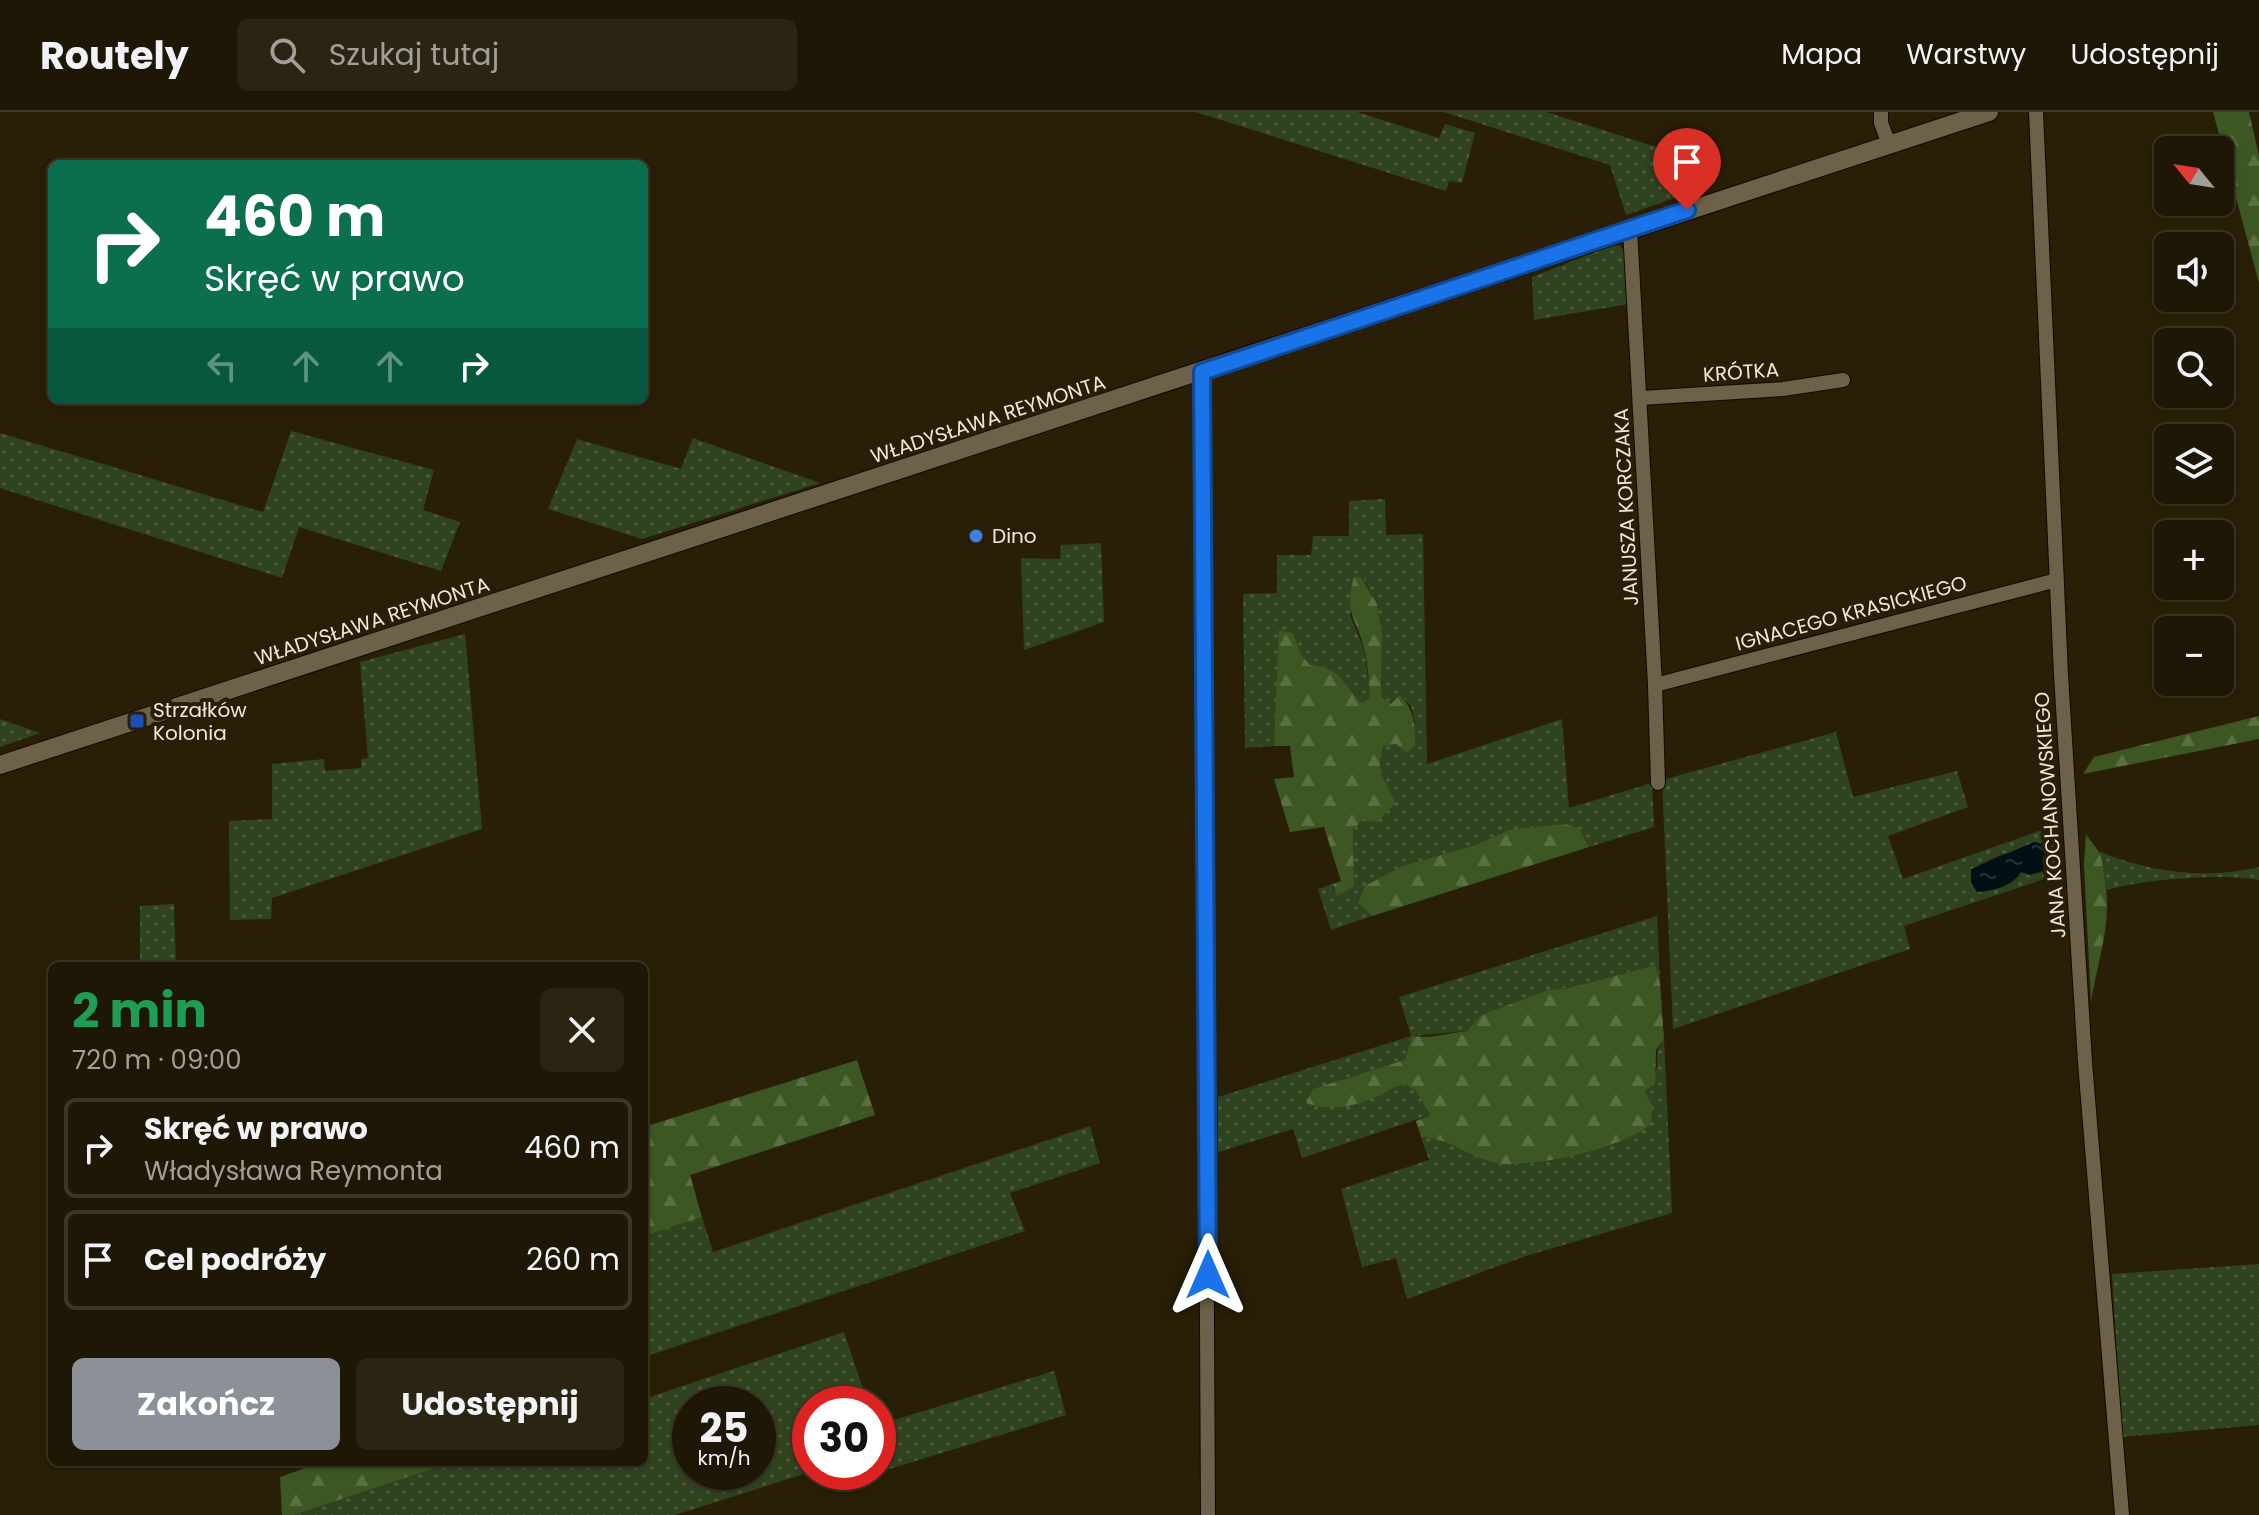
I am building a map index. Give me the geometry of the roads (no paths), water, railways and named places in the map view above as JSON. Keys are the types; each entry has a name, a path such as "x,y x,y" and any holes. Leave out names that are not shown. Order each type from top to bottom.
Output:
{"street":[{"path":"1881,112 1881,123 1889,144"},
{"name":"WŁADYSŁAWA REYMONTA","path":"0,765 1989,112"},
{"name":"JANA KOCHANOWSKIEGO","path":"2036,112 2057,580 2085,1062 2122,1515"},
{"name":"JANUSZA KORCZAKA","path":"1630,229 1641,398 1658,783"},
{"path":"1202,372 1208,1515"},
{"name":"KRÓTKA","path":"1641,398 1783,389 1843,380"},
{"name":"IGNACEGO KRASICKIEGO","path":"1655,685 2057,580"}],"water":[{"path":"2034,842 2047,851 2051,868 2030,875 2021,872 2002,887 1977,892 1971,883 1971,869"}],"place":[{"name":"Dino","path":"976,536"},
{"name":"Strzałków Kolonia","path":"137,721"}]}
